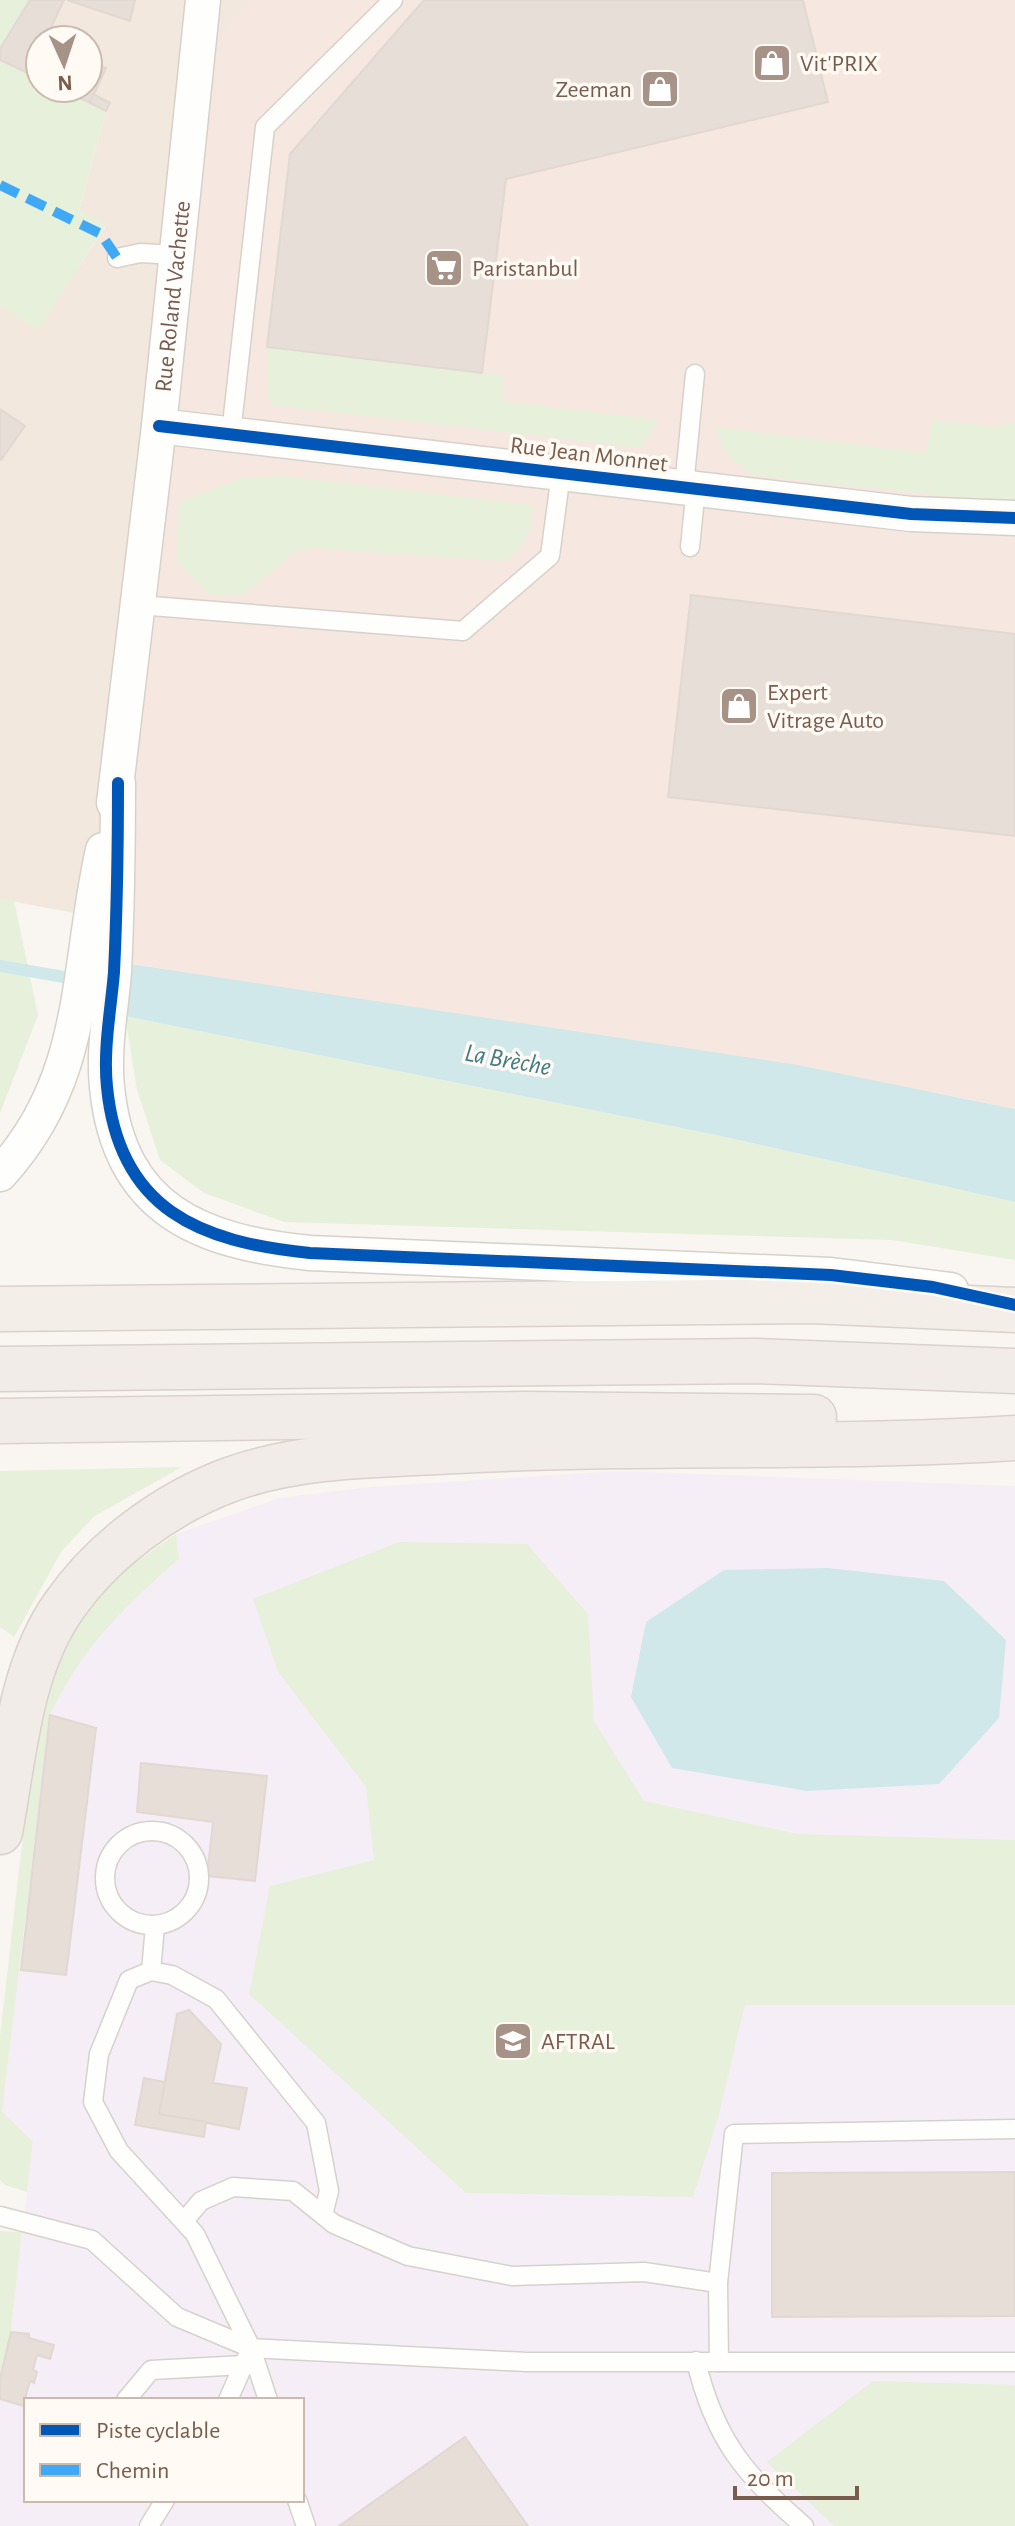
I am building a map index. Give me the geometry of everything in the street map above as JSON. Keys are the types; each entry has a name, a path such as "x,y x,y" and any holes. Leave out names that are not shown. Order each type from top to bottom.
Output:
{"highway":[{"path":"0,1369 755,1361 1015,1371"},
{"path":"0,1421 676,1414 1015,1427"},
{"path":"0,1832 29,1686 38,1657 62,1609 99,1564 148,1524 195,1494 232,1479 300,1465 412,1453 1015,1438"}],"main road":[{"path":"0,1309 811,1301 1015,1308"}],"street":[{"name":"Rue Roland Vachette","path":"102,931 203,0"},
{"name":"Rue Jean Monnet","path":"159,426 911,514 1015,518"},
{"path":"102,931 109,1027 106,1085 117,1136 127,1160 155,1201 172,1215 209,1234 274,1249 310,1253 831,1275 933,1287 1015,1308"},
{"path":"0,1174 50,1103 61,1081 102,931"}],"lane":[{"path":"231,434 265,127 393,0"},
{"path":"117,258 140,253 176,255"},
{"path":"690,547 695,374"},
{"path":"139,605 463,631 550,556 561,473"},
{"path":"143,1832 173,1835 195,1857 200,1872 199,1887 183,1914 155,1926 125,1917 114,1906 105,1876 116,1848 143,1832"},
{"path":"151,1971 155,1926"},
{"path":"267,2398 195,2234 119,2151 93,2102 99,2054 129,1980 151,1971 172,1975 216,1999 316,2123 329,2191 323,2215"},
{"path":"719,2362 718,2283 734,2134 1015,2129"},
{"path":"184,2221 201,2201 233,2187 293,2191 334,2224 408,2256 512,2276 644,2272 718,2283"},
{"path":"0,2216 92,2240 177,2317 247,2356"},
{"path":"229,2398 247,2356"},
{"path":"128,2398 151,2370 247,2356 526,2362 1015,2362"},
{"path":"696,2361 704,2393 723,2440 765,2493 804,2526"},
{"path":"149,2526 164,2502"},
{"path":"298,2502 306,2526"}],"shaded area":[{"path":"30,0 249,0 242,11 116,921 0,899 0,305 38,329 106,226 79,211 106,111 92,104 104,104 104,24 24,24 24,71 0,60 0,49"},
{"path":"249,0 1015,0 1015,1109 938,1093 114,961 194,76"},
{"name":"AFTRAL","path":"619,1471 1015,1486 1015,2526 0,2526 0,2382 9,2349 33,2141 2,2112 50,1715 69,1676 117,1613 179,1560 176,1534 280,1498 369,1487"}],"green space":[{"path":"0,0 30,0 0,49"},
{"path":"0,60 24,71 24,104 92,104 106,111 79,210 106,225 38,330 0,305"},
{"path":"267,347 504,375 502,401 658,420 642,448 274,405 268,397"},
{"path":"932,420 994,427 1015,423 1015,499 973,499 753,475 728,456 714,427 926,453"},
{"path":"283,476 532,505 532,522 523,543 505,561 314,548 295,552 243,595 210,595 177,562 179,502 242,478"},
{"path":"0,899 14,900 38,1015 0,1113"},
{"path":"125,1016 721,1136 1015,1202 1015,1260 892,1240 284,1222 204,1193 160,1160 137,1090"},
{"path":"182,1467 93,1517 61,1552 14,1637 0,1627 0,1471"},
{"path":"176,1534 179,1559 139,1595 90,1649 50,1715 2,2112 33,2141 27,2192 5,2185 0,2180 0,2036 38,1704 79,1623 122,1571"},
{"path":"399,1542 527,1544 588,1614 594,1721 644,1801 798,1834 1015,1840 1015,2005 745,2005 718,2118 693,2197 466,2193 249,1994 270,1886 374,1860 366,1787 278,1672 253,1599"},
{"path":"0,2231 22,2232 9,2349 0,2379"},
{"path":"873,2381 1015,2385 1015,2526 834,2526 767,2462"}],"water":[{"name":"La Brèche","path":"131,964 798,1065 1015,1109 1015,1202 721,1136 125,1016"},
{"path":"828,1568 944,1581 1006,1640 999,1718 939,1784 807,1791 672,1768 631,1697 646,1622 724,1570"}],"building":[{"path":"30,0 64,0 53,24 24,24 24,71 0,60 0,49"},
{"path":"67,0 135,0 130,21"},
{"path":"424,0 803,0 828,102 506,179 482,373 267,347 290,154"},
{"path":"104,100 110,103 106,111 92,104 104,104"},
{"path":"0,409 25,426 1,460 0,459"},
{"path":"691,595 1015,634 1015,836 668,797"},
{"path":"50,1715 96,1728 66,1975 21,1970"},
{"path":"141,1763 267,1776 255,1881 207,1876 213,1822 137,1812"},
{"path":"189,2010 221,2044 213,2083 247,2088 239,2129 159,2114 177,2014"},
{"path":"144,2078 165,2082 159,2114 206,2122 204,2137 135,2125"},
{"path":"1015,2172 1015,2316 772,2317 772,2173"},
{"path":"11,2332 29,2334 29,2338 54,2345 50,2359 37,2355 34,2383 30,2381 23,2406 0,2399 0,2379"},
{"path":"465,2437 528,2526 339,2526"}],"waterway":[{"name":"La Brèche","path":"0,966 81,980"}],"marked path":[{"path":"0,185 101,234 117,258"}],"cycle path":[{"path":"159,426 911,514 1015,518"},
{"path":"118,783 116,925 107,1087 115,1129 128,1163 148,1191 172,1212 201,1228 234,1240 310,1253 831,1275 933,1287 1015,1305"}],"place":[{"name":"Vit'PRIX","path":"772,63"},
{"name":"Zeeman","path":"660,89"},
{"name":"Paristanbul","path":"444,268"},
{"name":"Expert Vitrage Auto","path":"739,706"},
{"name":"AFTRAL","path":"513,2041"}]}
